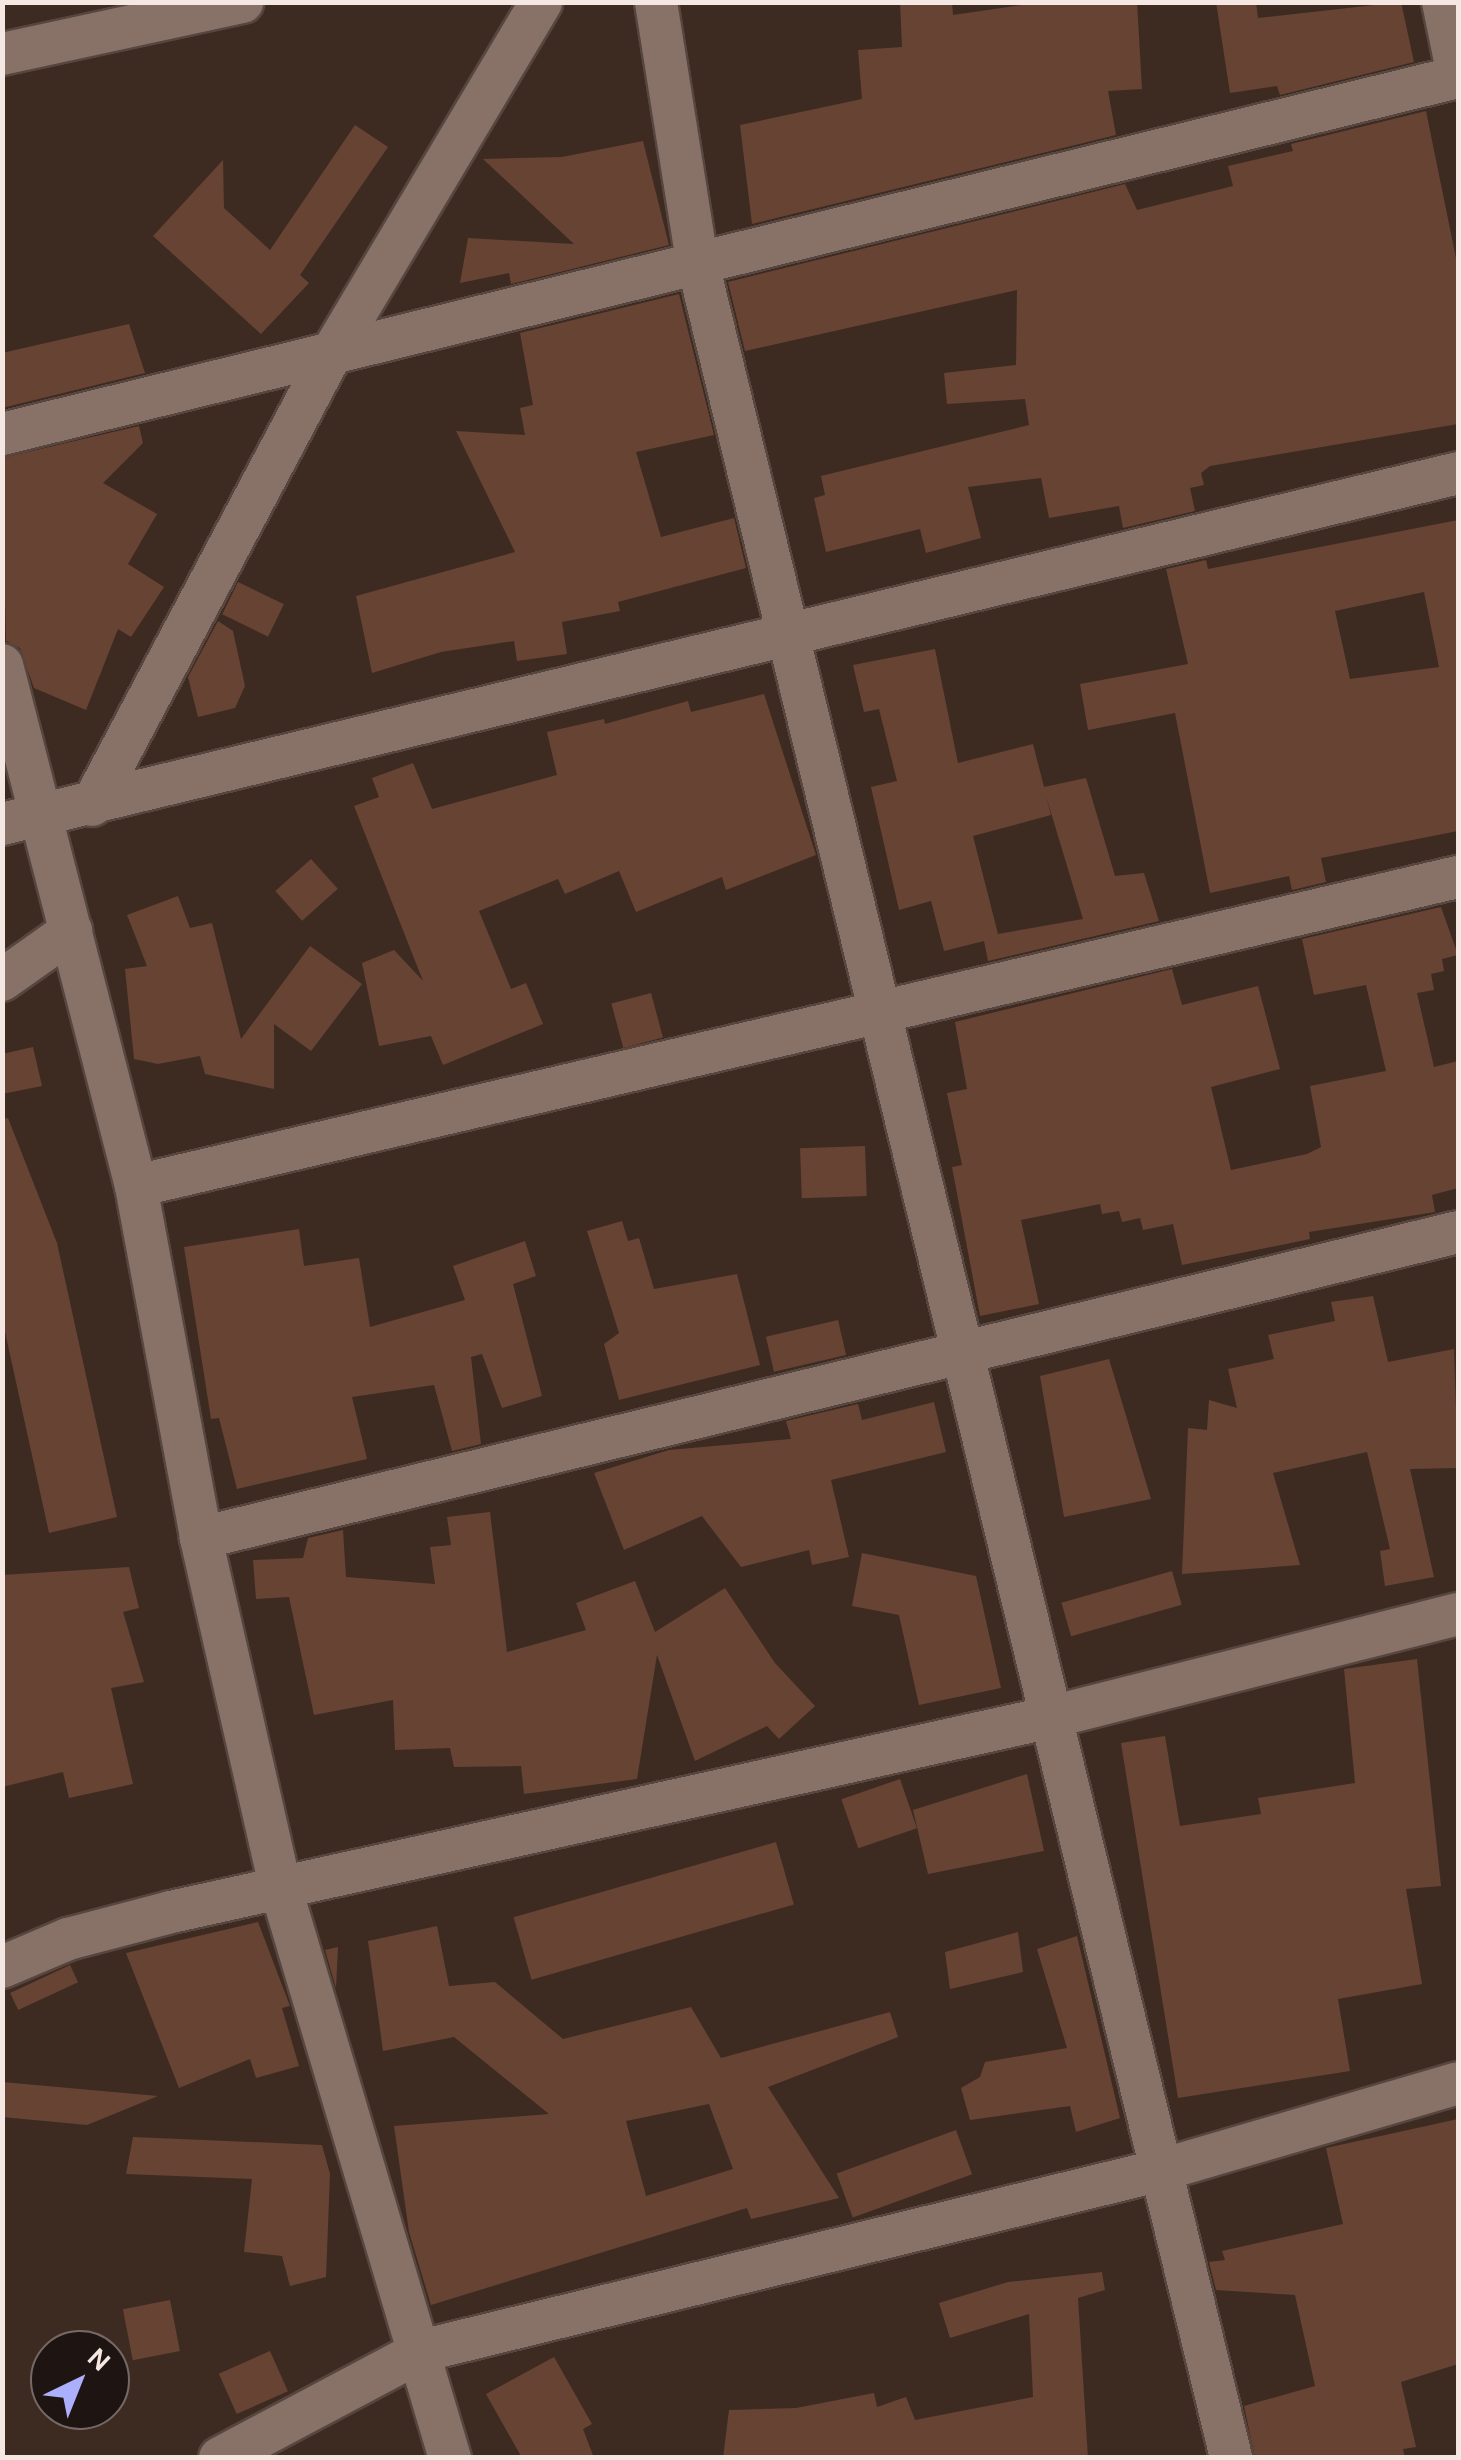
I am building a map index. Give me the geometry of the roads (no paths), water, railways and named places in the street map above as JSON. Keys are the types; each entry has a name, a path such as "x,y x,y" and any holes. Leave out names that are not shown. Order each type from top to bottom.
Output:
{"street":[{"path":"2,54 242,2"},
{"path":"92,805 329,358 542,2"},
{"path":"656,2 697,260 1231,2458"},
{"path":"2,434 329,358 697,260 1458,76 1443,2"},
{"path":"20,821 787,631 1458,473"},
{"path":"2,665 20,821 71,931 136,1186 201,1538 280,1889 450,2458"},
{"path":"136,1186 1458,877"},
{"path":"2,980 71,931"},
{"path":"201,1538 1458,1232"},
{"path":"2,1967 68,1939 1051,1717 1458,1614"},
{"path":"220,2458 421,2352 1161,2170 1458,2083"}]}
